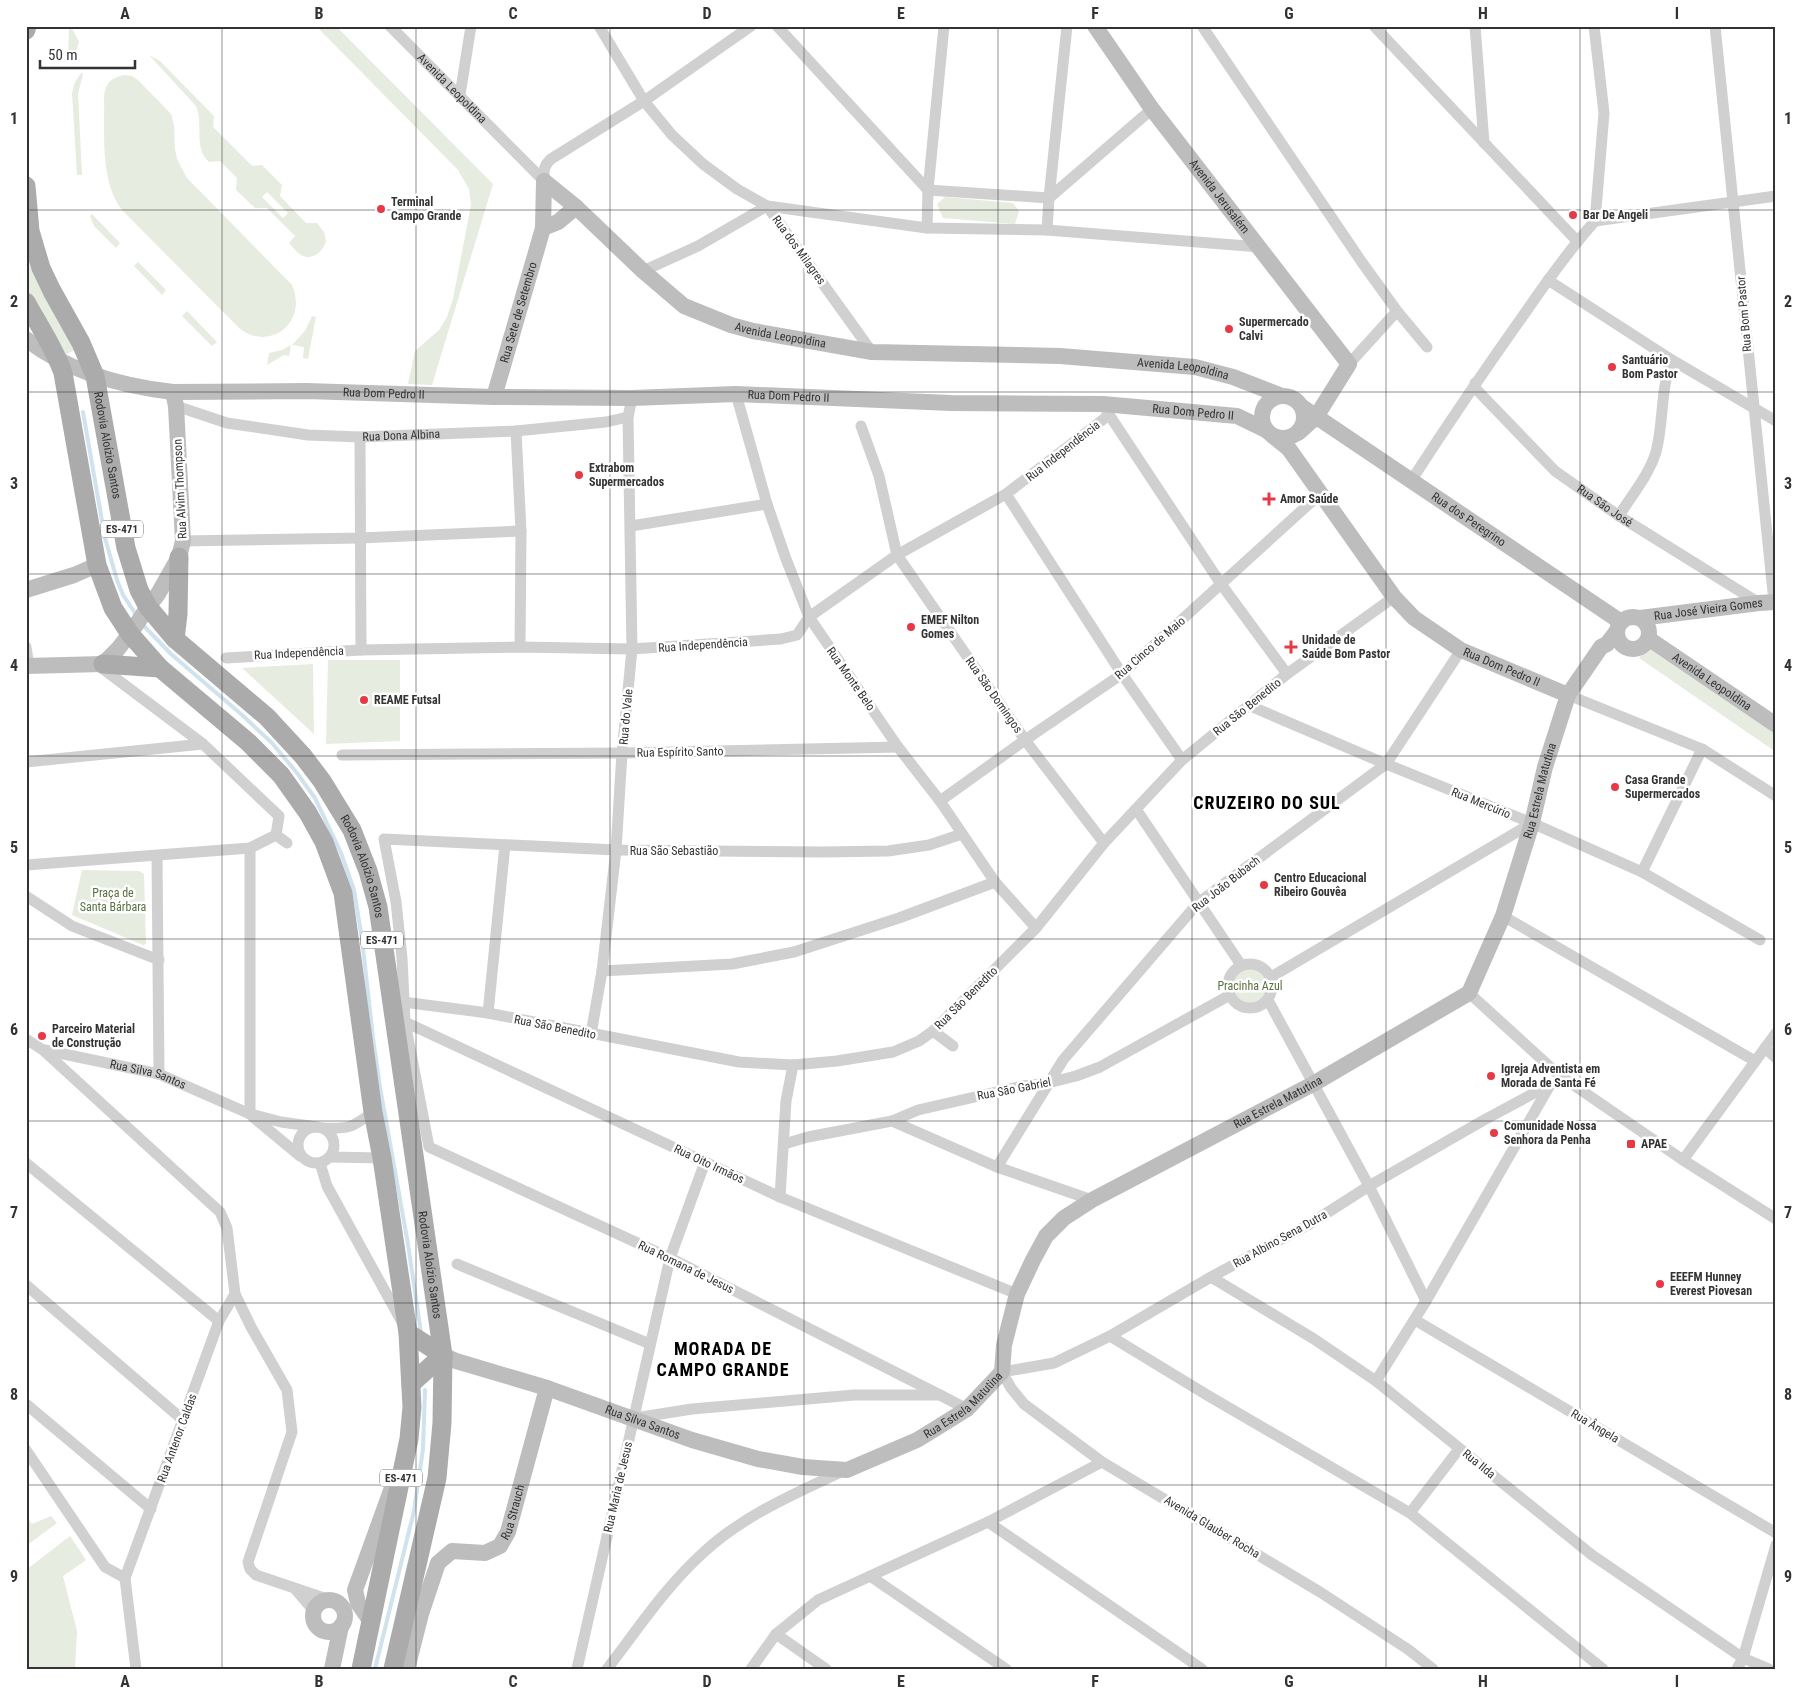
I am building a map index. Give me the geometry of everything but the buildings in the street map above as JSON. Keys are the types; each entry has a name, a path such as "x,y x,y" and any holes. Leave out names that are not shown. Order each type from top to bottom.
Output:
{"main road":[{"name":"Rodovia Aloízio Santos","path":"26,186 30,231 41,268 81,343 95,376 126,548 146,610 175,639 267,717 303,756 322,781 348,823 368,870 378,907 443,1355 442,1423 438,1478 387,1624 361,1669"},
{"name":"Rodovia Aloízio Santos","path":"26,302 59,360 63,373 68,410 97,565 113,608 160,668 248,742 282,775 308,813 324,842 343,893 373,1112 382,1158 408,1333 412,1407 387,1624 393,1669"},
{"path":"68,410 79,393 95,376"},
{"path":"175,639 181,549"},
{"path":"100,664 160,668"},
{"path":"408,1333 443,1355 410,1384"}],"street":[{"name":"Avenida Leopoldina","path":"390,26 544,181 576,208 642,271 684,306 731,326 753,332 872,352 1060,356 1195,368 1233,377 1282,396"},
{"path":"460,95 471,26"},
{"name":"Rua dos Milagres","path":"599,26 644,101 672,135 703,164 737,189 766,206 872,352"},
{"path":"544,181 544,169 551,158 644,101 751,26"},
{"path":"777,26 928,190 1049,198 1152,109"},
{"path":"927,228 928,190 944,26"},
{"path":"1048,230 1049,198 1066,26"},
{"name":"Avenida Jerusalém","path":"1095,26 1152,109 1349,364"},
{"path":"1202,26 1361,261 1397,311 1427,347"},
{"path":"1374,26 1577,241"},
{"path":"1475,26 1484,143"},
{"path":"1411,481 1475,383 1548,280 1577,241 1595,221 1604,113 1594,26"},
{"name":"Rua Bom Pastor","path":"1715,26 1734,201 1769,602"},
{"name":"Rua Sete de Setembro","path":"494,397 543,228 544,181"},
{"path":"1595,221 1776,196"},
{"path":"642,271 698,246 766,206 927,228 1048,230 1260,247"},
{"path":"543,228 558,222 576,208"},
{"path":"1548,280 1672,360 1776,421"},
{"path":"1298,433 1305,419 1302,407 1294,398 1282,396 1270,400 1263,409 1262,420 1270,433 1284,438 1292,437 1298,433 1316,417 1349,364 1397,311"},
{"name":"Rua Dona Albina","path":"26,339 59,360 95,376 153,390 227,423 308,435 360,437 516,432 606,422 628,417"},
{"path":"1619,516 1647,472 1656,452 1666,374 1672,360"},
{"name":"Rua São José","path":"1475,383 1475,388 1555,471 1619,516 1769,602"},
{"name":"Rua Dona Albina","path":"174,399 306,391"},
{"name":"Rua Dom Pedro II","path":"306,391 494,397 632,398 736,394 1238,416 1270,433 1289,449 1394,597 1414,618 1461,650 1702,749 1776,796"},
{"name":"Rua Monte Belo","path":"736,394 767,504 809,617 898,747 940,801 995,882 1036,928"},
{"name":"Rua do Vale","path":"591,1034 602,971 616,850 622,753 632,650 628,417 632,398"},
{"name":"Rua Alvim Thompson","path":"146,610 158,594 181,549 174,399"},
{"name":"Rua dos Peregrino","path":"1302,407 1411,481 1617,636"},
{"path":"1106,410 1221,584 1287,674"},
{"name":"Rua Independência","path":"226,658 361,650 520,647 632,650 781,639 797,635 809,617 897,555 1006,494 1106,410"},
{"name":"Rua São Domingos","path":"861,426 879,476 897,555 1025,740 1104,843"},
{"path":"516,432 521,531 520,647"},
{"path":"360,437 361,650"},
{"name":"Rua Cinco de Maio","path":"940,801 1122,674 1320,493"},
{"path":"1006,494 1122,674 1182,760"},
{"path":"631,526 767,504"},
{"path":"181,549 360,538 521,531"},
{"path":"26,590 74,575 97,565"},
{"name":"Rua São Benedito","path":"403,1002 488,1014 740,1062 793,1065 837,1061 893,1052 919,1041 933,1031 1036,928 1104,843 1182,760 1287,674 1394,597"},
{"name":"Rua José Vieira Gomes","path":"1640,618 1769,602"},
{"path":"26,647 28,666 100,664 118,649 146,610"},
{"path":"1633,616 1640,618 1646,623 1650,631 1648,639 1644,645 1637,649 1630,649 1617,636 1626,618 1633,616"},
{"name":"Rua Estrela Matutina","path":"847,1470 917,1440 967,1408 1002,1372 1004,1345 1017,1294 1046,1236 1064,1218 1092,1200 1313,1084 1469,993 1503,916 1532,823 1545,767 1568,695 1602,647 1617,636"},
{"name":"Avenida Leopoldina","path":"1648,639 1776,725"},
{"name":"Rua João Bubach","path":"996,1167 1048,1083 1078,1041 1198,903 1386,764 1461,650"},
{"path":"100,664 203,744 279,816 276,835"},
{"name":"Rua Mercúrio","path":"1248,705 1386,764 1532,823 1642,872 1760,940"},
{"path":"26,762 203,744"},
{"name":"Rua Espírito Santo","path":"342,755 622,753 898,747"},
{"path":"1642,872 1702,749"},
{"path":"1136,810 1242,965"},
{"path":"1271,977 1532,823"},
{"name":"Rua São Sebastião","path":"403,1002 402,958 396,902 384,839 616,850 888,851 929,845 962,834"},
{"path":"276,835 287,843"},
{"path":"26,865 250,848 276,835"},
{"path":"488,1014 505,845"},
{"path":"250,848 250,1114"},
{"path":"157,856 159,1074"},
{"path":"602,971 732,964 794,952 899,918 995,882"},
{"path":"26,896 72,926 159,960"},
{"path":"1503,916 1755,1062"},
{"path":"1253,964 1259,966 1271,977 1272,989 1268,1000 1259,1007 1248,1008 1236,1004 1230,995 1228,988 1232,972 1242,965 1253,964"},
{"path":"1469,993 1559,1075 1683,1160 1776,1219"},
{"name":"Rua São Gabriel","path":"784,1144 808,1137 892,1121 918,1110 1076,1076 1100,1067 1230,995"},
{"path":"1268,1000 1369,1186 1426,1301"},
{"path":"403,1002 405,1022"},
{"name":"Rua Romana de Jesus","path":"405,1022 429,1147 670,1258 967,1408"},
{"name":"Rua Oito Irmãos","path":"405,1022 780,1197 1017,1294"},
{"path":"933,1031 953,1046"},
{"path":"1683,1160 1776,1033"},
{"path":"28,1043 43,1050 220,1212 228,1228 235,1294 251,1327 287,1390 292,1432 248,1562 250,1569 256,1575 329,1599 341,1605 345,1616 332,1669"},
{"path":"1765,1048 1776,1058"},
{"name":"Rua Silva Santos","path":"43,1050 159,1074 250,1114 281,1122 320,1128 345,1129 358,1124 373,1112"},
{"path":"780,1197 786,1101 793,1065"},
{"path":"1376,1380 1415,1320 1549,1086 1559,1075"},
{"name":"Rua Albino Sena Dutra","path":"1002,1372 1054,1363 1110,1336 1211,1277 1308,1225 1369,1186 1484,1120 1549,1086"},
{"name":"Rua Silva Santos","path":"250,1114 303,1159"},
{"path":"892,1121 996,1167 1092,1200"},
{"path":"320,1128 331,1136 334,1141 333,1152 330,1157 314,1164 303,1159 297,1149 299,1138 306,1129 320,1128"},
{"path":"330,1157 382,1158"},
{"name":"Rua Maria de Jesus","path":"577,1669 670,1258 705,1162"},
{"path":"26,1163 219,1321"},
{"path":"320,1163 327,1186 408,1333"},
{"path":"457,1264 650,1344"},
{"name":"Rua Ilda","path":"1211,1277 1376,1380 1459,1449 1592,1554 1743,1658 1769,1669"},
{"path":"26,1285 184,1420"},
{"name":"Rua Antenor Caldas","path":"136,1669 125,1578 219,1321 235,1294"},
{"name":"Rua Ângela","path":"1415,1320 1776,1533"},
{"path":"1110,1336 1207,1396 1410,1513 1603,1669"},
{"name":"Rua Silva Santos","path":"443,1355 456,1361 547,1388 692,1440 758,1458 803,1467 847,1470"},
{"name":"Avenida Glauber Rocha","path":"1002,1372 1011,1388 1024,1404 1102,1462 1320,1592 1409,1650 1433,1669"},
{"name":"Rua Strauch","path":"406,1669 421,1614 438,1563 452,1551 485,1553 500,1546 508,1532 547,1388"},
{"path":"633,1418 692,1409 854,1394 940,1395"},
{"path":"26,1404 151,1509"},
{"path":"387,1624 358,1603 355,1590 409,1439"},
{"path":"1410,1513 1459,1449"},
{"path":"26,1450 105,1568 125,1578"},
{"path":"751,1669 776,1634 818,1600 988,1522 1102,1462"},
{"path":"607,1669 673,1583 704,1551 748,1518 847,1470"},
{"path":"988,1522 1202,1669"},
{"path":"1737,1669 1743,1658 1776,1545"},
{"path":"870,1576 1006,1669"},
{"path":"294,1588 313,1610"},
{"path":"335,1652 321,1630 313,1622 313,1610 316,1605 355,1590"},
{"path":"321,1630 332,1632 343,1624 387,1624 417,1620 421,1614"},
{"path":"776,1634 826,1669"}],"green space":[{"path":"316,26 336,26 493,184 432,385 408,384 415,351 439,330 447,317 453,299 471,205 469,189 458,170"},
{"path":"69,29 73,30 79,42 77,49 68,56"},
{"path":"149,55 160,61 214,116 213,127 252,166 262,165 282,185 280,196 306,223 317,223 324,232 326,241 320,252 309,257 299,254 289,243 295,236 267,208 255,208 236,190 237,178 220,161 209,162 201,150 196,106","holes":["267,192 288,213 283,218 262,197"]},
{"path":"81,73 83,74 78,94 82,175 77,175 72,93 75,82"},
{"path":"132,76 138,80 171,114 174,125 177,159 187,178 292,285 296,298 295,310 291,321 275,335 264,337 252,335 240,329 124,212 116,200 110,187 105,157 104,96 110,82 116,77"},
{"path":"945,197 1013,203 1019,211 1015,224 943,218 937,204"},
{"path":"92,214 120,243 116,248 94,226 90,216"},
{"path":"26,241 75,350 63,356 26,294"},
{"path":"138,262 166,290 162,295 134,266"},
{"path":"187,311 217,342 212,346 182,316"},
{"path":"312,316 316,317 308,359 303,358 304,347 292,345 305,331"},
{"path":"291,345 289,356 284,355 267,365 269,353 282,350"},
{"path":"1646,647 1776,734 1776,752 1639,658"},
{"name":"REAME Futsal","path":"328,660 400,660 400,741 326,744"},
{"path":"313,664 314,734 242,668"},
{"name":"Praça de Santa Bárbara","path":"82,870 139,871 144,874 146,944 143,945 72,915"},
{"name":"Pracinha Azul","path":"1246,964 1254,964 1266,970 1272,986 1266,1002 1254,1008 1246,1008 1234,1002 1228,990 1228,982 1234,970"},
{"path":"26,1516 32,1524 51,1516 57,1523 26,1546"},
{"path":"70,1536 86,1560 63,1576 77,1631 75,1669 26,1669 26,1570"}],"waterway":[{"path":"83,412 105,538 123,595 137,616"},
{"path":"142,624 171,654 272,743 315,798 341,853 354,890 362,939 380,1087 408,1244 421,1333"},
{"path":"375,1669 414,1511 423,1449 425,1390"}],"place":[{"name":"Terminal Campo Grande","path":"381,209"},
{"name":"Bar De Angeli","path":"1573,215"},
{"name":"Supermercado Calvi","path":"1229,329"},
{"name":"Santuário Bom Pastor","path":"1612,367"},
{"name":"Extrabom Supermercados","path":"579,475"},
{"name":"Amor Saúde","path":"1269,499"},
{"name":"EMEF Nilton Gomes","path":"911,627"},
{"name":"Unidade de Saúde Bom Pastor","path":"1291,647"},
{"name":"REAME Futsal","path":"364,700"},
{"name":"Casa Grande Supermercados","path":"1615,787"},
{"name":"Centro Educacional Ribeiro Gouvêa","path":"1264,885"},
{"name":"Parceiro Material de Construção","path":"42,1036"},
{"name":"Igreja Adventista em Morada de Santa Fé","path":"1491,1076"},
{"name":"Comunidade Nossa Senhora da Penha","path":"1494,1133"},
{"name":"APAE","path":"1631,1144"},
{"name":"EEEFM Hunney Everest Piovesan","path":"1660,1284"}],"district":[{"name":"CRUZEIRO DO SUL","path":"1267,802"},
{"name":"MORADA DE CAMPO GRANDE","path":"723,1358"}]}
